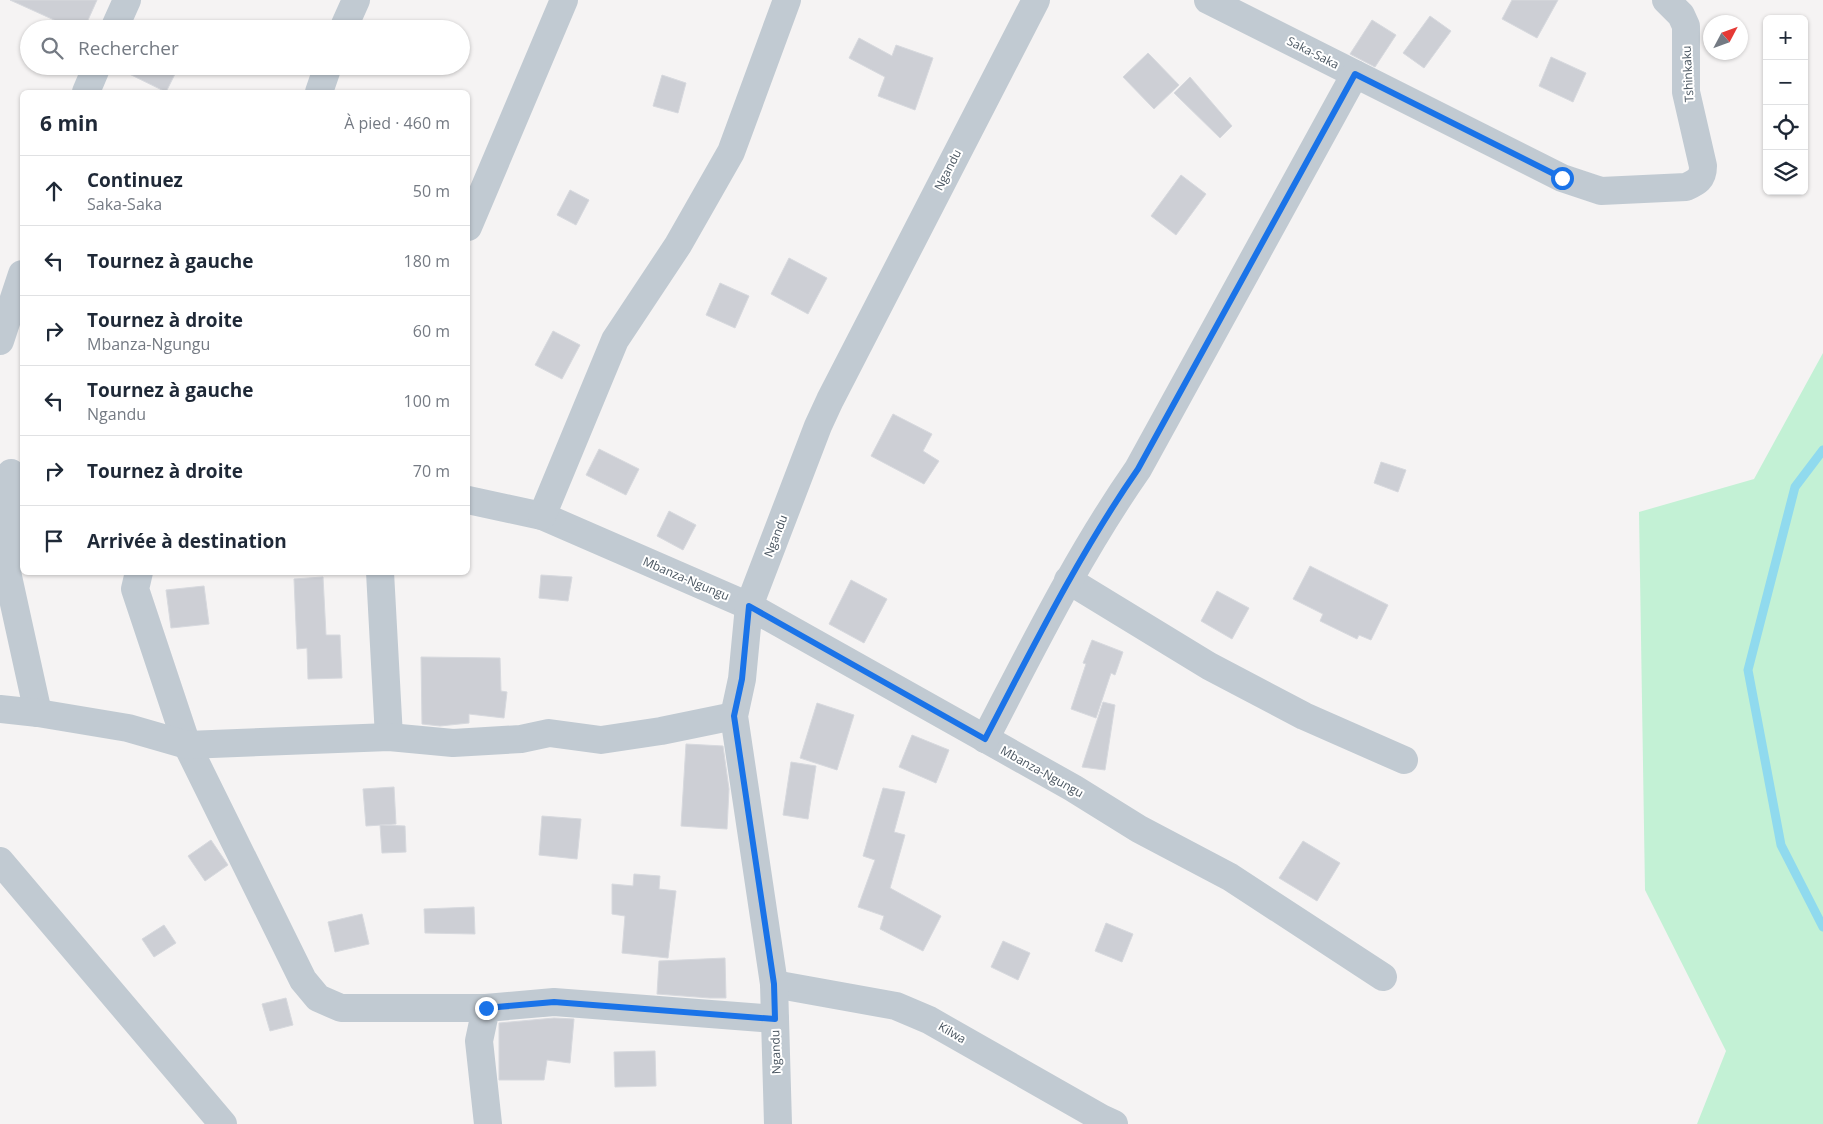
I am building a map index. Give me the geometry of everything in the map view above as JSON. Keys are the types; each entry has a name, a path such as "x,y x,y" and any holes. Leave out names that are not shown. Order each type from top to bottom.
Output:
{"street":[{"path":"118,20 127,0"},
{"path":"347,20 356,0"},
{"path":"470,221 564,0"},
{"path":"542,516 615,340 678,245 731,152 787,0"},
{"name":"Ngandu","path":"778,1124 774,984 734,716 742,679 749,606 818,426 830,400 1036,0"},
{"name":"Saka-Saka","path":"1208,0 1562,178 1601,191 1686,187 1698,182"},
{"name":"Tshinkaku","path":"1666,0 1681,15 1686,26 1686,92 1703,174 1698,182"},
{"path":"985,739 1068,580 1108,512 1138,469 1355,74"},
{"path":"87,90 93,75"},
{"path":"320,90 325,75"},
{"path":"0,340 20,280"},
{"path":"11,473 7,572 38,713"},
{"name":"Mbanza-Ngungu","path":"470,500 542,516 749,606 1073,788 1139,829 1230,877 1383,977"},
{"path":"137,575 135,589 187,745 302,980 318,998 341,1008 486,1008 554,1002 775,1019"},
{"path":"380,575 389,737"},
{"path":"1068,580 1226,675 1304,716 1404,760"},
{"path":"0,709 38,713 128,728 187,745 389,737 453,743 521,739 550,733 601,740 734,716"},
{"path":"0,861 223,1124"},
{"name":"Kilwa","path":"774,984 896,1006 929,1020 1114,1124"},
{"path":"486,1008 478,1041 488,1124"}],"green space":[{"path":"1823,353 1823,1124 1697,1124 1726,1051 1645,890 1639,512 1754,479"}],"building":[{"path":"10,0 97,0 88,20 54,20"},
{"path":"1512,0 1558,0 1537,38 1502,19"},
{"path":"1430,16 1451,31 1424,68 1403,53"},
{"path":"1372,20 1396,35 1375,67 1350,54"},
{"path":"859,38 892,56 896,45 933,58 915,110 878,96 885,77 849,58"},
{"path":"1148,53 1179,85 1154,109 1123,77"},
{"path":"1551,57 1586,73 1573,102 1539,86"},
{"path":"131,75 174,75 167,90 162,90"},
{"path":"662,75 686,83 678,113 653,106"},
{"path":"1190,77 1232,126 1220,138 1174,93"},
{"path":"1181,175 1206,194 1176,235 1151,216"},
{"path":"570,190 589,200 576,225 557,215"},
{"path":"789,258 827,278 808,314 771,294"},
{"path":"720,283 749,296 735,328 706,315"},
{"path":"553,331 580,345 562,379 535,365"},
{"path":"893,414 932,434 923,451 939,461 924,484 871,456"},
{"path":"599,449 639,469 626,495 586,475"},
{"path":"1381,462 1406,470 1398,492 1374,483"},
{"path":"669,511 696,525 683,550 657,536"},
{"path":"1310,566 1388,605 1371,640 1359,635 1357,639 1320,621 1323,614 1293,599"},
{"path":"541,575 572,577 568,601 539,598"},
{"path":"323,577 326,635 340,635 342,678 308,679 307,648 297,649 294,579"},
{"path":"851,580 887,599 864,643 829,624"},
{"path":"204,586 209,624 171,628 166,590"},
{"path":"1217,591 1249,608 1232,639 1201,621"},
{"path":"1092,640 1123,652 1115,675 1111,673 1096,718 1071,709 1086,664 1083,663"},
{"path":"421,657 500,658 501,691 507,692 504,718 469,714 469,723 440,726 422,724"},
{"path":"1103,702 1115,705 1105,770 1082,767"},
{"path":"817,703 854,715 837,770 800,758"},
{"path":"912,735 949,750 936,783 899,767"},
{"path":"686,744 723,746 729,789 727,829 681,826"},
{"path":"791,762 816,766 808,819 783,815"},
{"path":"394,787 396,824 366,826 363,789"},
{"path":"883,788 905,792 894,832 905,835 890,888 941,916 923,951 880,929 884,916 858,907 875,860 863,856"},
{"path":"542,816 581,819 577,859 539,855"},
{"path":"380,825 405,826 406,852 382,853"},
{"path":"211,840 228,865 205,881 188,856"},
{"path":"1303,841 1340,863 1317,901 1279,878"},
{"path":"634,874 660,876 659,889 676,891 668,958 622,953 625,916 612,914 612,884 633,886"},
{"path":"474,907 475,934 425,933 424,909"},
{"path":"362,914 369,944 335,952 328,922"},
{"path":"1106,923 1133,934 1122,962 1095,951"},
{"path":"164,925 176,943 154,957 142,939"},
{"path":"1003,941 1030,953 1018,980 991,967"},
{"path":"725,958 726,998 657,994 659,961"},
{"path":"286,998 293,1025 270,1031 262,1004"},
{"path":"554,1018 574,1019 570,1063 547,1060 544,1080 499,1080 499,1023"},
{"path":"655,1051 656,1086 615,1087 614,1052"}],"waterway":[{"path":"1823,450 1795,487 1748,670 1781,845 1823,927"}],"route":[{"path":"486,1008 554,1002 775,1019 774,984 734,716 742,679 749,606 985,739 1068,580 1108,512 1138,469 1355,74 1562,178"}]}
